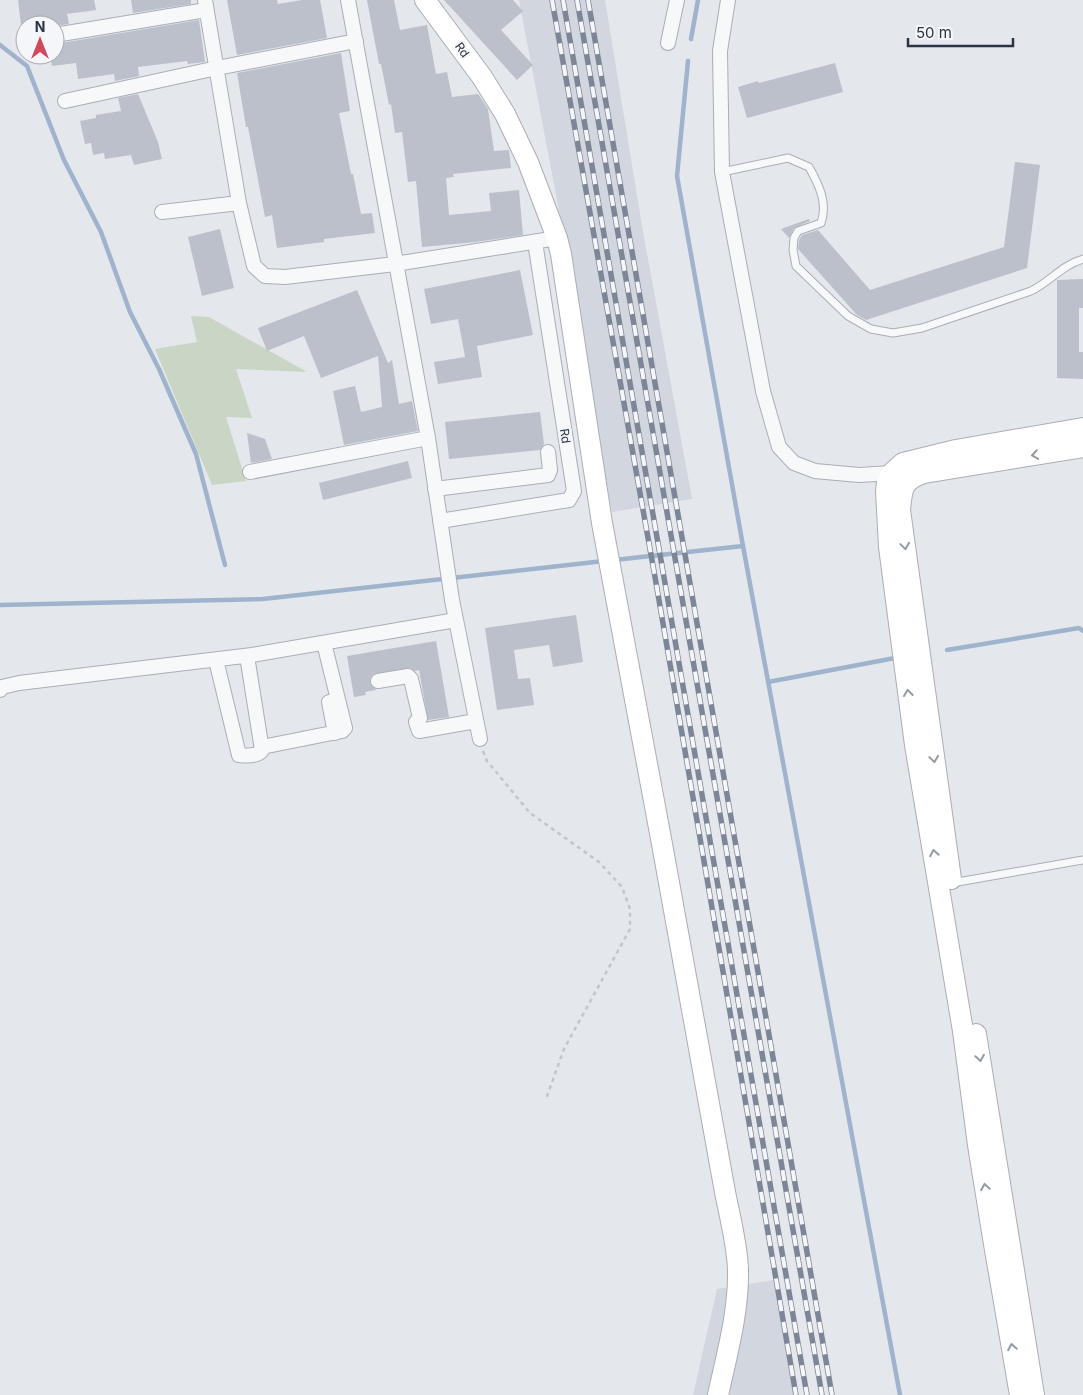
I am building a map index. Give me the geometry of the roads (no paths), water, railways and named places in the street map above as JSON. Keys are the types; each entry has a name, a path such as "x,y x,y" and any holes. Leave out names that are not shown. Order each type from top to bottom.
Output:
{"street":[{"path":"348,0 428,438 452,600 480,739"},
{"name":"Rd","path":"425,0 482,77 505,114 528,162 557,238 614,592 734,1232 738,1269 737,1298 718,1395"},
{"path":"668,44 677,0"},
{"path":"728,0 720,51 722,172 762,391 779,447 794,463 815,471 900,477 1083,447"},
{"path":"65,34 206,5 239,204 254,266 266,276 286,277 395,264 557,238"},
{"path":"65,101 217,68 356,41"},
{"path":"162,212 239,204"},
{"name":"Rd","path":"440,521 569,500 574,491 534,242"},
{"path":"1034,1395 952,883 900,510 900,477 903,463 956,450 1083,428"},
{"path":"250,472 428,438"},
{"path":"435,489 548,475 550,470 548,452"},
{"path":"900,477 887,482 889,547 915,745 961,1021 992,1235 1020,1395"},
{"path":"0,690 2,687 19,683 246,656 456,620"},
{"path":"262,747 335,733 345,728 324,643"},
{"path":"216,660 239,755 256,754 261,752 262,747 246,656"},
{"path":"378,681 408,676 411,678 420,718 416,722 419,732 476,721"},
{"path":"329,702 335,733"}],"lane":[{"path":"722,172 788,158 809,167 821,189 824,214 821,223 798,231 794,238 793,250 796,266 848,316 871,329 893,333 922,328 1031,291 1042,286 1072,262 1083,259"},
{"path":"952,883 1083,860"}],"waterway":[{"path":"691,39 698,0"},
{"path":"0,45 27,66 64,160 101,232 130,312 159,369 196,454 225,565"},
{"path":"688,61 677,176 743,546"},
{"path":"614,560 743,546 900,1395"},
{"path":"0,605 263,599 604,561"},
{"path":"947,650 1079,628 1083,631"},
{"path":"768,682 895,658"}],"railway":[{"path":"552,0 655,577 796,1395"},
{"path":"563,0 807,1395"},
{"path":"577,0 822,1395"},
{"path":"588,0 832,1395"}]}
